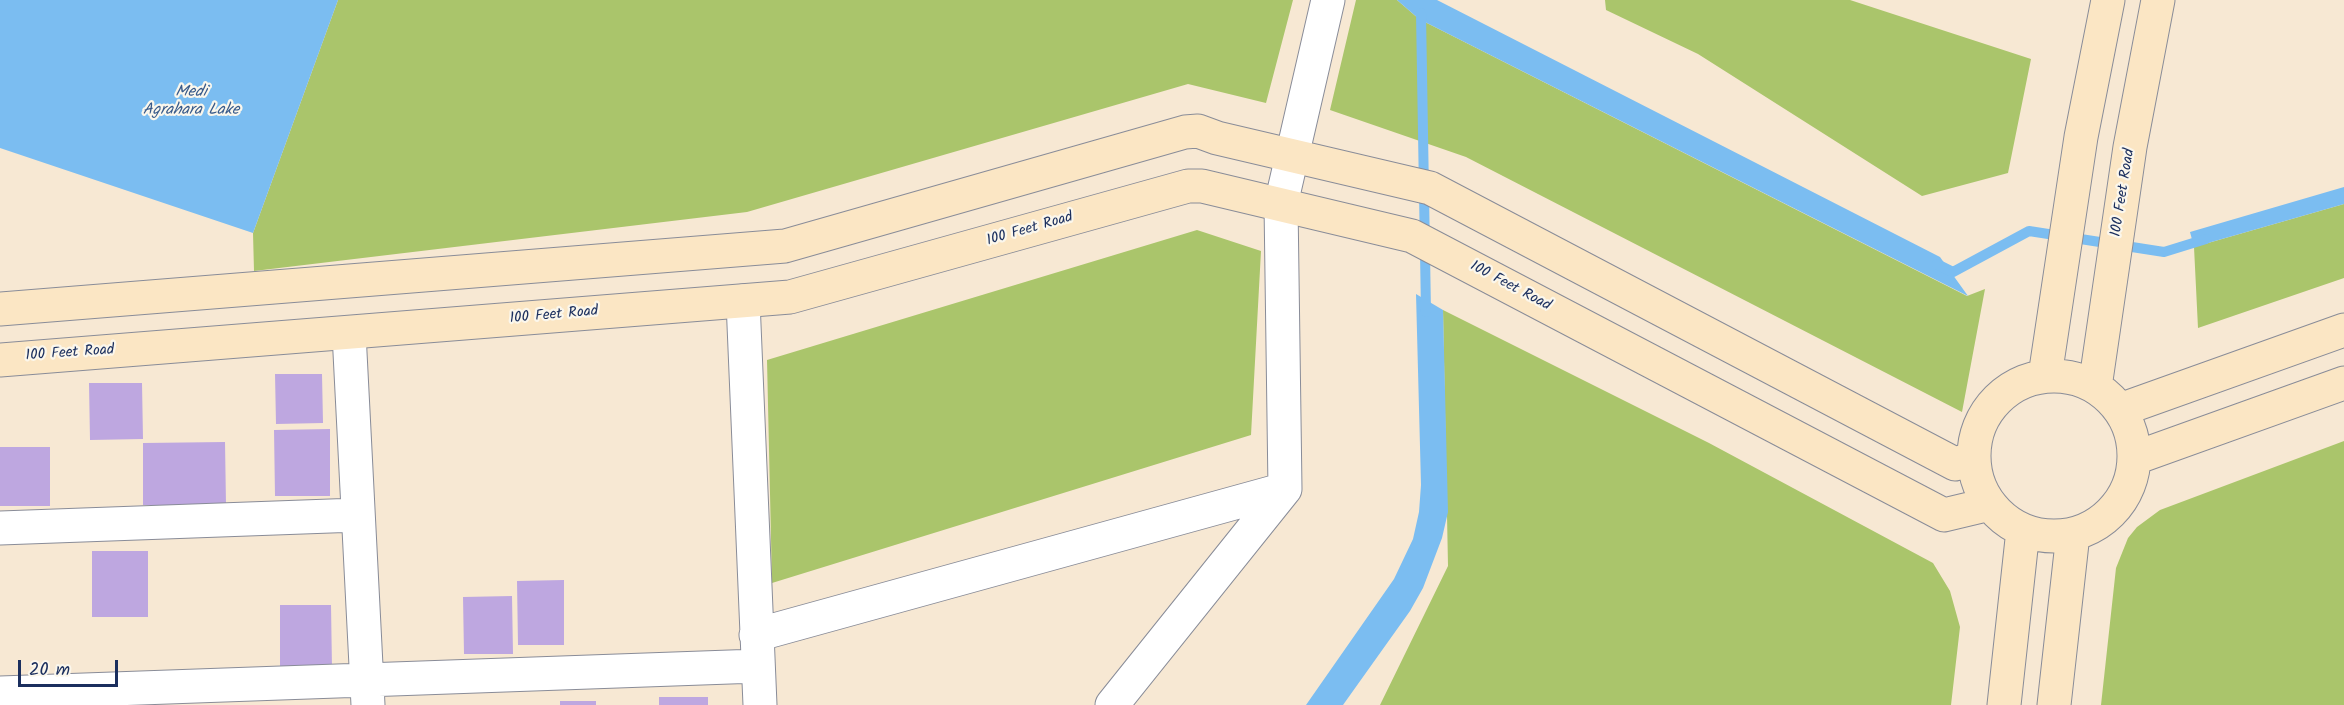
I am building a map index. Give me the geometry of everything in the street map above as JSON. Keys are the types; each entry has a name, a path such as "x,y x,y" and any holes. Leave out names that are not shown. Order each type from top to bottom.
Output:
{"main road":[{"path":"2045,376 2081,137 2108,0"},
{"name":"100 Feet Road","path":"2095,387 2130,147 2158,0"},
{"path":"0,309 785,246 1185,132 1204,132 1217,138 1430,188 1954,464 1974,458"},
{"name":"100 Feet Road","path":"0,360 790,297 1188,186 1202,186 1412,236 1944,515 1990,504"},
{"path":"2120,410 2344,330"},
{"path":"2045,376 2070,376 2104,392 2127,420 2135,458 2132,476 2125,494 2114,510 2099,523 2082,532 2043,536 2007,522 1990,504 1975,471 1974,458 1978,430 1987,411 2000,396 2017,384 2034,377 2045,376"},
{"path":"2135,458 2344,383"},
{"path":"2004,705 2023,530"},
{"path":"2054,705 2073,534"}],"street":[{"path":"1112,705 1284,489 1281,204 1328,0"},
{"path":"743,301 760,705"},
{"path":"349,333 368,693"},
{"path":"0,693 368,693 757,650 1284,489"},
{"path":"0,528 358,515"}],"green space":[{"path":"338,0 1293,0 1266,103 1188,84 747,212 254,271 253,233"},
{"path":"1356,0 1397,0 1419,19 1967,296 1985,289 1962,412 1466,157 1330,110"},
{"path":"1605,0 1850,0 2031,59 2008,173 1922,196 1698,54 1606,10"},
{"path":"2344,204 2344,278 2198,328 2194,247"},
{"path":"1197,230 1261,251 1251,435 772,583 767,360"},
{"path":"1443,310 1709,443 1933,563 1950,591 1960,627 1951,705 1380,705 1448,566"},
{"path":"2344,441 2344,705 2101,705 2116,568 2128,538 2137,527 2160,510"}],"water":[{"name":"Medi Agrahara Lake","path":"0,0 338,0 253,233 0,148"},
{"path":"1397,0 1437,0 1940,257 1968,296 1419,19"},
{"path":"2344,187 2344,204 2194,247 2190,232"},
{"path":"1416,294 1443,310 1448,512 1442,538 1423,588 1410,611 1343,705 1306,705 1394,579 1413,539 1419,512 1421,485"}],"building":[{"path":"275,374 322,374 323,423 276,424"},
{"path":"89,383 142,383 143,439 90,440"},
{"path":"330,429 330,496 275,496 274,430"},
{"path":"225,442 226,505 143,505 143,443"},
{"path":"0,447 50,447 50,506 0,506"},
{"path":"92,551 148,551 148,617 92,617"},
{"path":"564,580 564,645 518,645 517,581"},
{"path":"512,596 513,654 464,654 463,597"},
{"path":"280,605 331,605 332,669 280,669"},
{"path":"659,697 708,697 708,705 659,705"},
{"path":"560,701 596,701 596,705 560,705"}],"waterway":[{"path":"1421,13 1426,312"},
{"path":"1937,264 1953,272 2029,231 2164,252 2206,239"}]}
